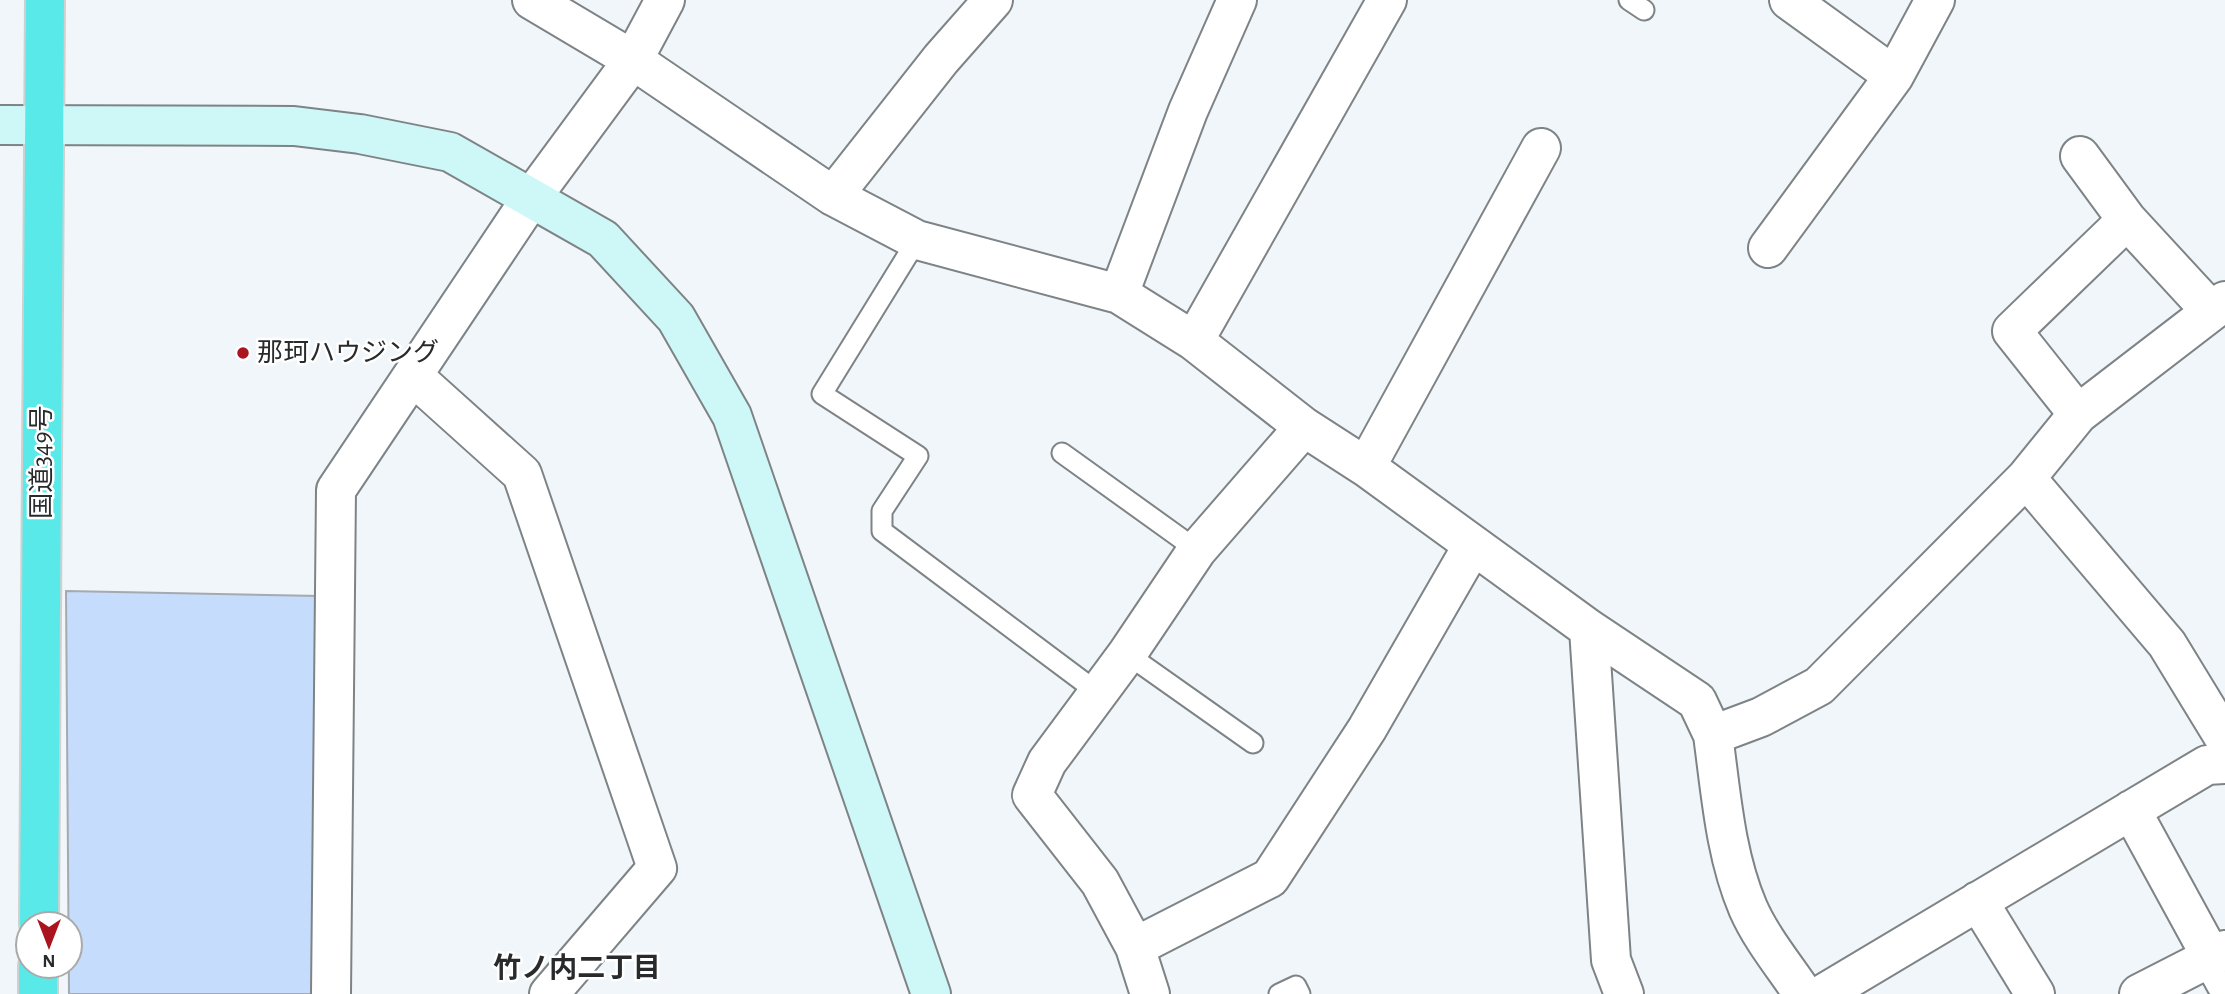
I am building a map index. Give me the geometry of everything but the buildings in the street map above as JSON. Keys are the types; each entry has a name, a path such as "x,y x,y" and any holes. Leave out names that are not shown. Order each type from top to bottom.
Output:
{"highway":[{"name":"国道349号","path":"39,910 46,0"}],"street":[{"path":"532,0 633,60 833,196 918,240 1119,294 1194,341 1304,427 1366,467 1588,629 1697,701 1713,735 1736,872 1749,910 1803,994"},
{"path":"337,993 336,490 532,197 633,60 665,0"},
{"path":"833,196 941,59 993,0"},
{"path":"1119,294 1188,111 1237,0"},
{"path":"1194,341 1387,0"},
{"path":"1789,0 1894,76"},
{"path":"1768,248 1894,76 1935,0"},
{"path":"0,125 294,125 360,134 450,152 603,239 676,318 732,416 931,994"},
{"path":"1366,467 1541,148"},
{"path":"1713,735 1761,717 1819,686 2026,478 2078,414 2218,306 2127,220 2080,156"},
{"path":"2078,414 2012,331 2127,220"},
{"path":"413,376 522,474 657,868 549,994"},
{"path":"1150,994 1135,947 1100,882 1032,795 1047,762 1127,654 1198,550 1304,427"},
{"path":"2026,478 2167,644 2225,739"},
{"path":"1135,947 1270,878 1367,729 1473,545"},
{"path":"1588,629 1611,961 1624,994"},
{"path":"1823,994 2207,765 2225,764"},
{"path":"2131,810 2220,963 2139,994"},
{"path":"1978,901 2035,994"}],"lane":[{"path":"918,240 822,394 918,456 882,511 882,531 1097,692"},
{"path":"1062,453 1198,550"},
{"path":"1127,654 1253,743"},
{"path":"1279,994 1296,986 1300,994"}],"place":[{"name":"那珂ハウジング","path":"243,353"}],"district":[{"name":"竹ノ内二丁目","path":"577,969"}]}
